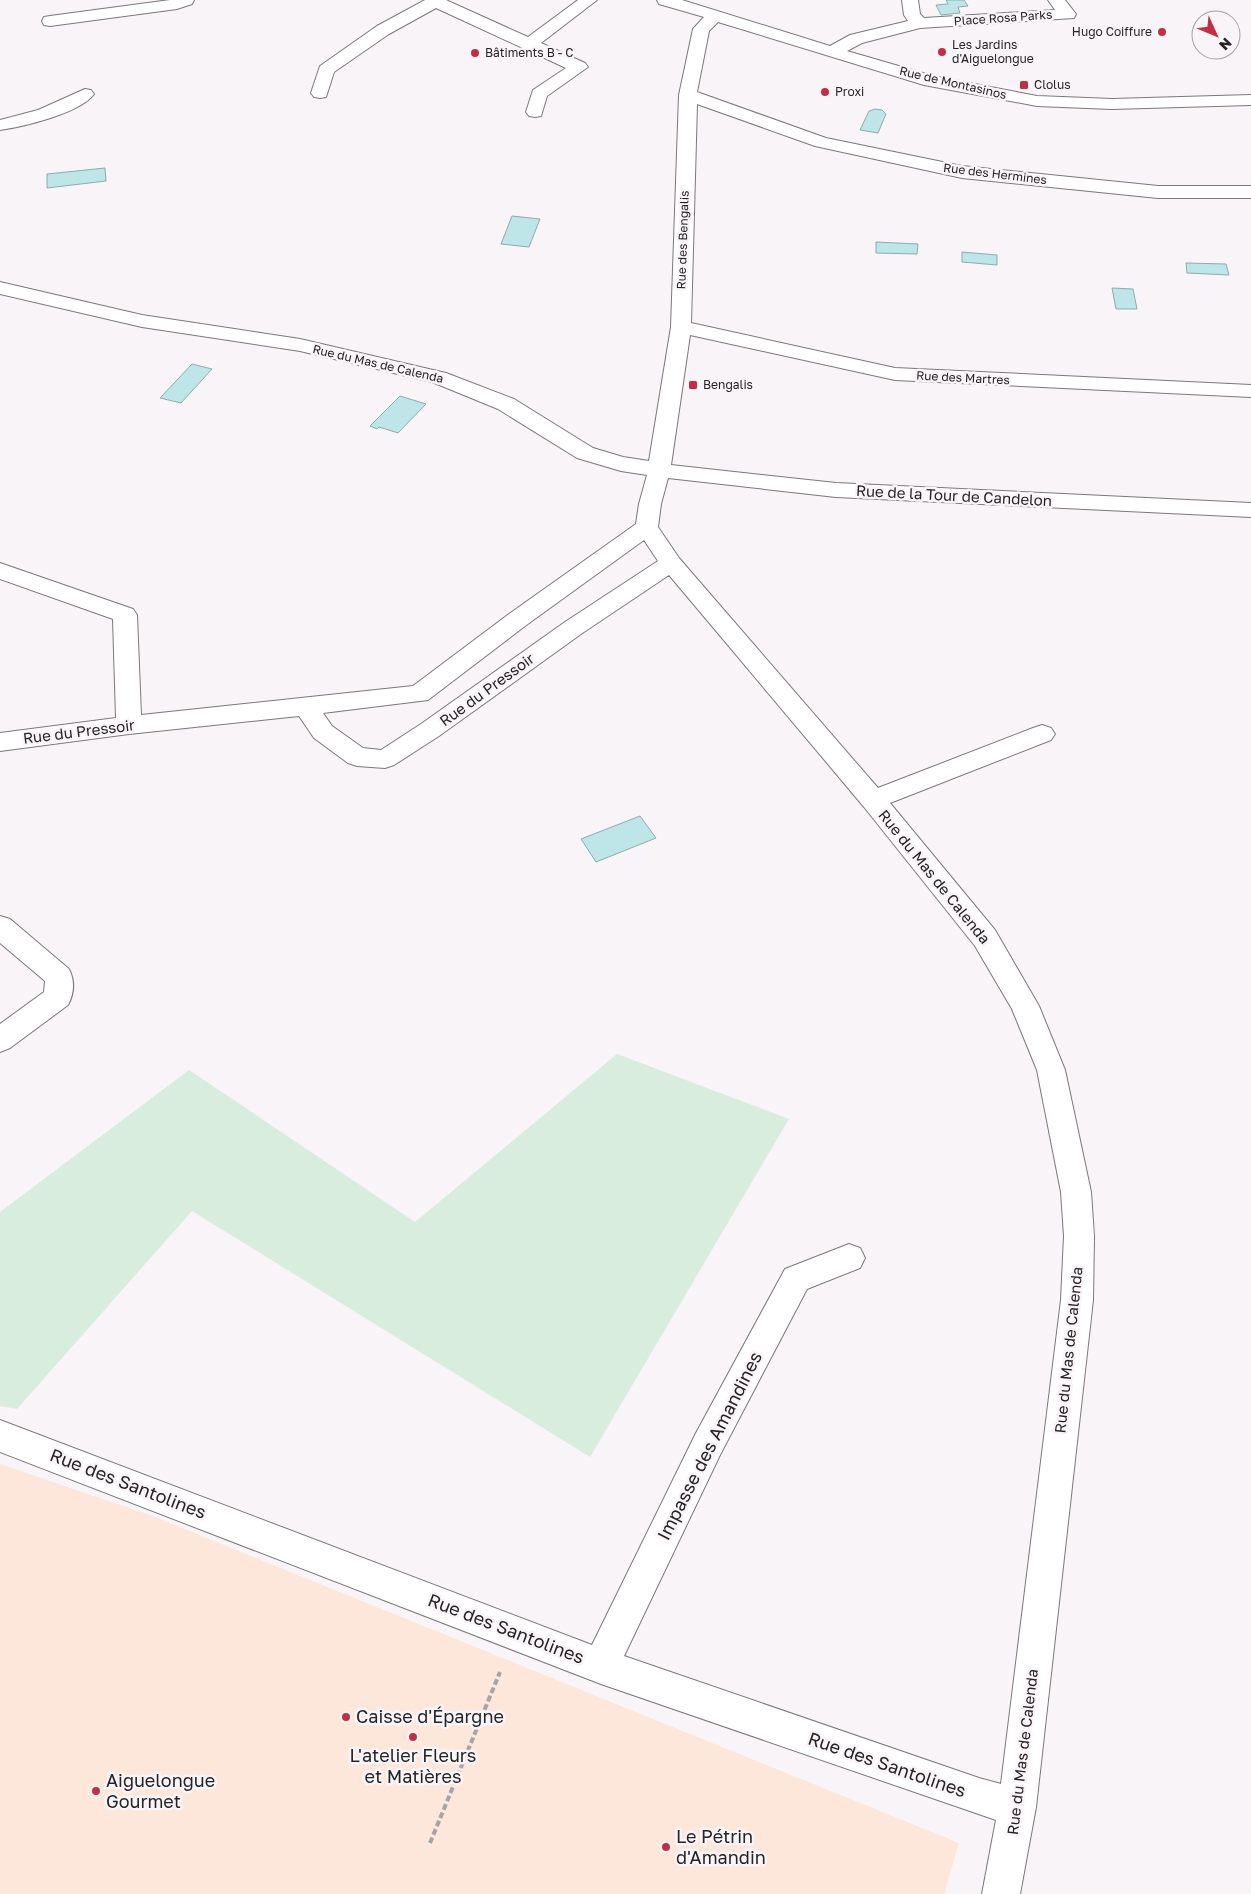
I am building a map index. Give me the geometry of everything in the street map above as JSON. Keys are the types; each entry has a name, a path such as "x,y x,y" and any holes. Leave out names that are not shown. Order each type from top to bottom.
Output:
{"street":[{"path":"50,21 177,4 186,0"},
{"path":"529,44 589,0"},
{"name":"Rue de Montasinos","path":"665,0 930,81 1037,101 1112,104 1251,100"},
{"path":"910,0 912,15 920,23"},
{"name":"Place Rosa Parks","path":"832,52 856,39 920,23 1068,14 1056,0"},
{"path":"320,93 326,70 383,30 436,1 579,67 539,94 535,112"},
{"name":"Rue des Bengalis","path":"658,470 680,327 688,95 701,29 715,16"},
{"path":"0,125 23,122 66,105 85,94"},
{"name":"Rue des Hermines","path":"688,95 821,142 962,172 1158,192 1251,192"},
{"name":"Rue du Mas de Calenda","path":"0,288 142,321 300,345 440,377 506,404 585,454 621,464 658,470"},
{"name":"Rue des Martres","path":"680,327 895,374 1251,391"},
{"path":"647,527 658,470"},
{"name":"Rue de la Tour de Candelon","path":"658,470 836,490 1251,510"},
{"name":"Rue du Mas de Calenda","path":"647,527 671,563 873,800 985,938 1025,1006 1051,1070 1076,1192 1079,1236 1077,1300 1017,1807 1001,1894"},
{"name":"Rue du Pressoir","path":"0,742 418,694 618,545 647,527"},
{"name":"Rue du Pressoir","path":"306,707 323,732 357,758 385,759 430,730 573,628 671,563"},
{"path":"0,571 125,615 129,726"},
{"name":"Rue du Mas de Calenda","path":"873,800 1042,734"},
{"path":"0,927 59,978 58,997 0,1040"},
{"name":"Impasse des Amandines","path":"601,1666 708,1444 796,1279 849,1258"},
{"name":"Rue des Santolines","path":"0,1436 601,1666 979,1797 1017,1807"}],"path":[{"path":"430,1843 516,1633"}],"shaded area":[{"path":"0,1464 150,1515 959,1843 944,1894 0,1894"}],"green space":[{"path":"617,1054 789,1119 590,1457 192,1211 17,1409 0,1406 0,1212 189,1070 415,1222"}],"water":[{"path":"946,0 964,0 968,6 958,7 960,13 941,15 936,5 948,4"},
{"path":"875,109 882,110 886,114 878,133 860,130 869,111"},
{"path":"105,168 106,181 47,188 47,174"},
{"path":"512,216 540,219 529,247 501,244"},
{"path":"876,242 918,244 917,254 876,253"},
{"path":"962,252 997,255 997,265 962,262"},
{"path":"1186,263 1226,264 1229,275 1187,273"},
{"path":"1112,288 1133,289 1137,309 1116,309"},
{"path":"192,364 212,369 181,403 160,398"},
{"path":"400,396 426,404 398,433 370,426"},
{"path":"640,816 656,838 596,862 581,839"}],"place":[{"name":"Hugo Coiffure","path":"1162,32"},
{"name":"Les Jardins d'Aiguelongue","path":"942,52"},
{"name":"Bâtiments B - C","path":"475,53"},
{"name":"Clolus","path":"1024,85"},
{"name":"Proxi","path":"825,92"},
{"name":"Bengalis","path":"693,385"},
{"name":"Caisse d'Épargne","path":"346,1717"},
{"name":"L'atelier Fleurs et Matières","path":"413,1737"},
{"name":"Aiguelongue Gourmet","path":"96,1791"},
{"name":"Le Pétrin d'Amandin","path":"666,1847"}]}
